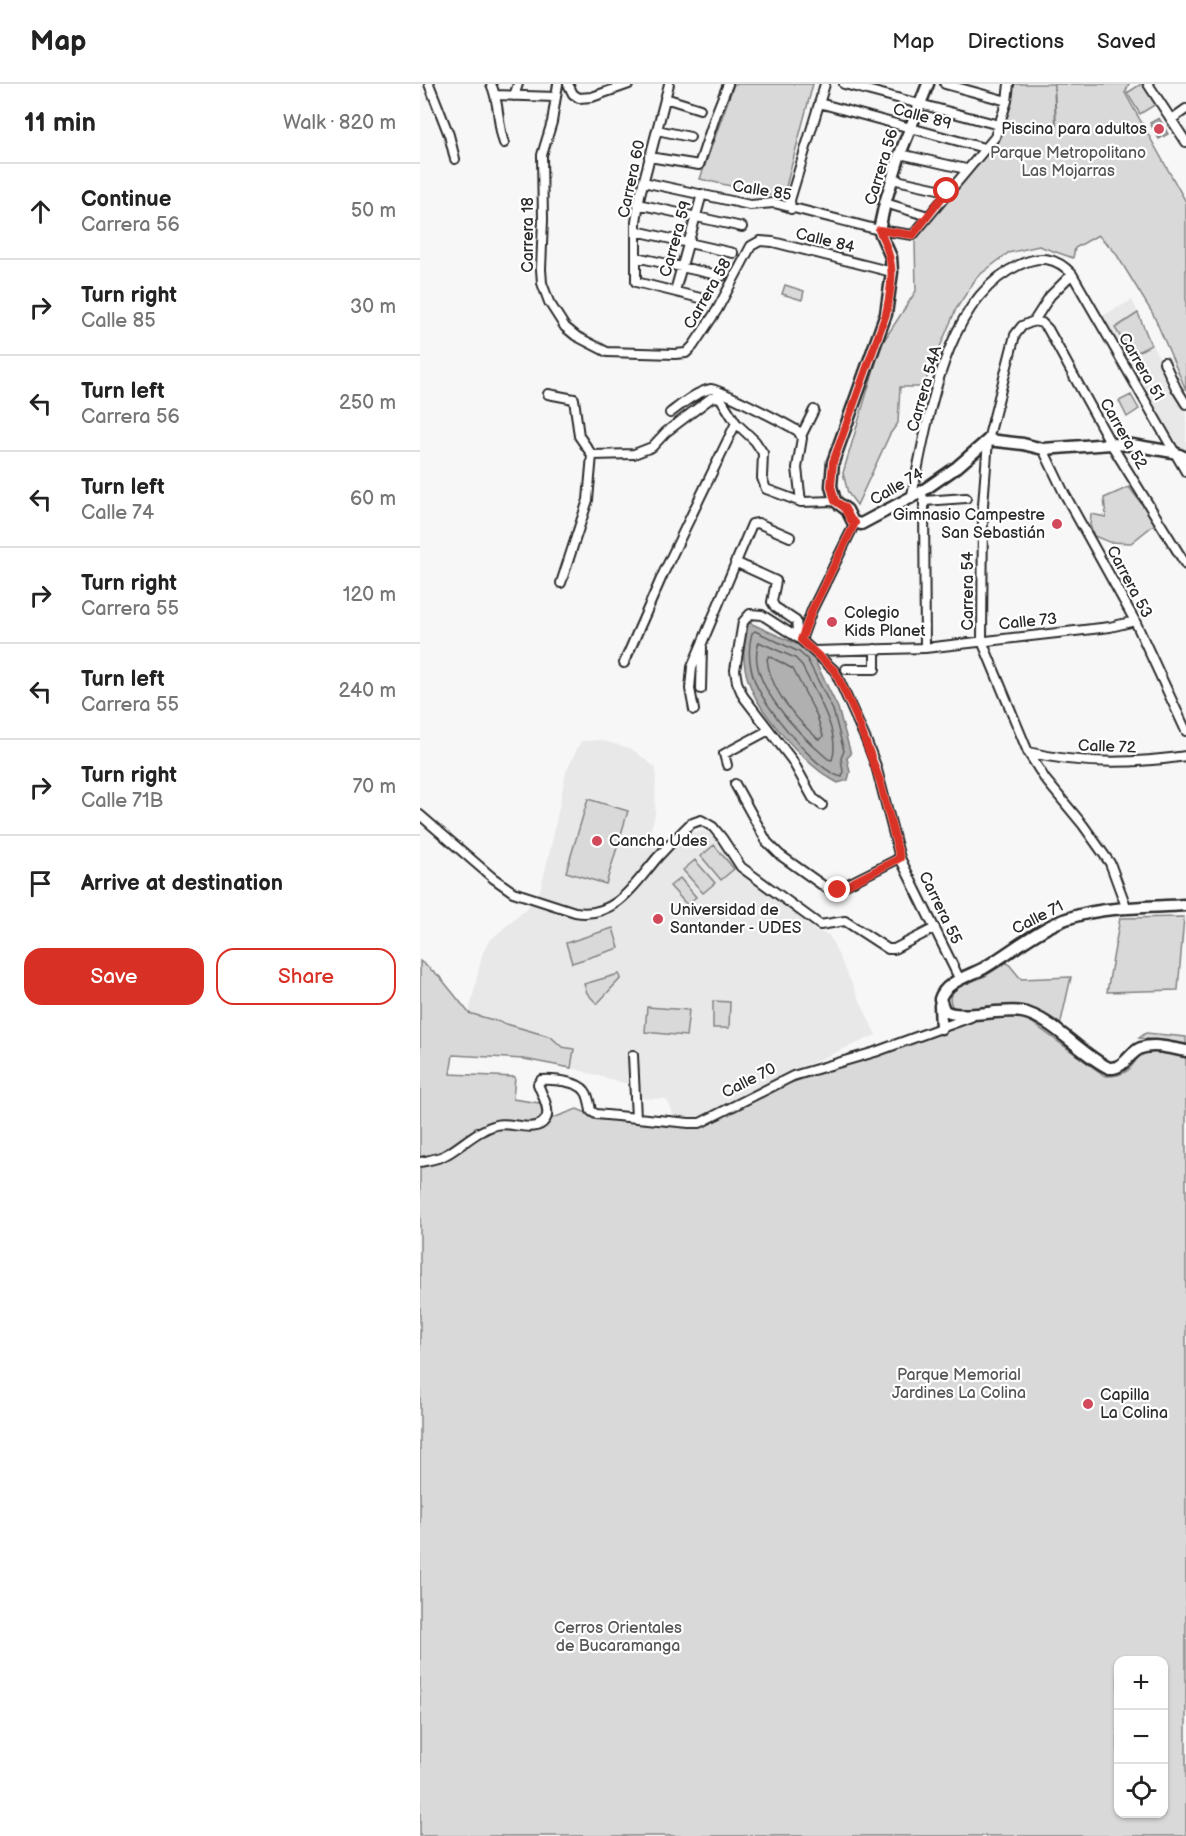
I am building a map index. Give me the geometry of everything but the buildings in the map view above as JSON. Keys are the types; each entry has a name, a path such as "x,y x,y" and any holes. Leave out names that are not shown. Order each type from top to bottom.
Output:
{"street":[{"path":"429,84 449,135 454,159"},
{"path":"491,84 496,95 504,143"},
{"path":"514,96 518,84"},
{"name":"Carrera 18","path":"558,84 542,155 542,283 553,312 561,323 576,336 613,353"},
{"path":"568,84 573,94 579,98 592,97 629,84"},
{"path":"602,84 602,94"},
{"name":"Carrera 60","path":"669,84 639,204 636,231 636,282 675,291"},
{"path":"649,157 699,165 728,84"},
{"path":"791,208 790,200 825,84"},
{"path":"844,84 999,125"},
{"name":"Carrera 56","path":"835,501 831,486 833,462 886,314 892,272 891,257 879,230 885,203 909,128 928,84"},
{"path":"945,84 1007,101"},
{"path":"885,203 928,216 995,136 1007,101 1009,84"},
{"path":"1148,84 1186,142"},
{"path":"496,95 556,97"},
{"path":"665,98 700,109"},
{"name":"Calle 89","path":"819,103 984,148"},
{"path":"1172,119 1186,110"},
{"path":"657,130 690,137"},
{"path":"900,154 966,169"},
{"path":"892,179 947,191"},
{"name":"Calle 85","path":"643,182 750,205 770,203 879,230 911,235 928,216"},
{"name":"Carrera 59","path":"675,291 702,194"},
{"path":"639,204 742,227"},
{"path":"636,231 733,253"},
{"name":"Calle 84","path":"751,246 760,241 773,242 892,272"},
{"name":"Carrera 58","path":"613,353 686,353 717,310 751,246"},
{"path":"636,257 722,276"},
{"name":"Carrera 54A","path":"911,499 946,354 979,296 1006,271 1040,258 1050,259 1064,266 1072,274"},
{"name":"Carrera 54","path":"1072,274 1050,296 1034,321 1022,326 1015,336 988,440 983,505 982,641 1028,752 1110,863 1127,909"},
{"name":"Carrera 51","path":"1072,274 1186,472"},
{"path":"675,291 700,298"},
{"name":"Carrera 52","path":"1034,321 1042,323 1048,329 1111,444 1186,565"},
{"path":"1164,362 1186,404"},
{"path":"670,413 695,395 718,389 791,427 801,436"},
{"path":"548,394 574,399 579,436 592,455 588,500 561,584"},
{"path":"592,455 634,454 652,447 666,432 711,398 717,397 721,399 736,423 755,441 763,453 764,486 801,502 835,501"},
{"path":"801,502 797,468 801,436 814,410"},
{"path":"624,663 663,573 736,423"},
{"path":"988,440 1043,449 1111,444 1132,445 1173,452 1186,458"},
{"name":"Calle 74","path":"835,501 844,507 851,520 861,524 911,499 922,497 988,440"},
{"name":"Carrera 53","path":"1043,449 1064,493 1135,621 1186,731"},
{"path":"925,648 922,497 966,498"},
{"path":"701,689 703,643 706,630 752,524 755,522 790,537"},
{"path":"795,635 812,610 855,523"},
{"path":"735,562 775,579 777,583 772,597 773,605 793,618 797,624 795,635"},
{"name":"Carrera 55","path":"769,730 743,696 735,670 744,622 750,614 757,613 795,635 835,671 866,740 880,781 900,858 960,980"},
{"name":"Calle 73","path":"814,651 925,648 1110,627 1135,621"},
{"path":"694,710 690,678 692,667 703,643"},
{"path":"846,669 875,669 875,649"},
{"path":"727,765 724,754 769,730 792,760 813,798 822,805"},
{"name":"Calle 72","path":"1028,752 1053,758 1118,763 1186,756"},
{"path":"735,784 767,842 780,855 832,892 900,858"},
{"path":"420,815 493,878 513,892 584,914 602,911 620,901 690,824 701,820 713,827 741,867 820,926 845,921 888,949 894,949 934,928"},
{"name":"Calle 71","path":"940,1002 941,996 950,986 989,965 1033,935 1065,919 1088,912 1186,905"},
{"path":"950,986 946,995 948,1008 963,1016"},
{"path":"940,1002 948,1013 963,1016"},
{"path":"940,1002 941,1028"},
{"name":"Calle 70","path":"963,1016 984,1012 1018,1011 1035,1016 1109,1068 1122,1065 1135,1051 1143,1047 1152,1046 1186,1051"},
{"name":"Calle 70","path":"420,1162 446,1155 474,1135 496,1125 511,1124 532,1127 541,1124 546,1119 547,1111 539,1082 553,1080 575,1085 585,1091 593,1113 688,1124 700,1123 793,1076 875,1052 984,1012"},
{"path":"633,1055 636,1118"}],"shaded area":[{"path":"1132,300 1170,382 1186,409 1186,455 1175,450 1102,316"},
{"name":"Universidad de Santander - UDES","path":"601,740 632,749 656,768 655,814 648,840 668,855 691,832 704,831 710,834 738,869 816,931 829,935 876,1035 793,1071 704,1116 674,1119 666,1099 639,1098 638,1087 571,1068 574,1049 562,1047 551,1037 469,1013 482,955 488,942 528,907 540,891 566,772 581,741"}],"green space":[{"path":"734,84 813,84 783,198 700,179"},
{"name":"Parque Metropolitano Las Mojarras","path":"1009,84 1129,84 1125,93 1186,202 1186,390 1153,314 1115,252 1098,235 1075,248 1073,258 1039,246 1008,253 977,277 956,309 923,387 900,387 898,423 890,434 857,505 848,493 843,473 881,345 916,291 915,240 984,148 1004,115"},
{"path":"1144,84 1156,104 1140,114 1127,93"},
{"path":"785,285 804,291 802,300 782,294"},
{"path":"1138,313 1151,345 1132,355 1115,328"},
{"path":"1131,395 1139,409 1127,417 1119,401"},
{"path":"1129,487 1156,523 1131,543 1109,542 1094,536 1090,525 1091,514 1106,517 1104,498"},
{"name":"Cancha Udes","path":"588,799 628,811 606,884 566,872"},
{"path":"714,845 734,869 721,880 701,856"},
{"path":"695,860 715,883 703,893 683,870"},
{"path":"680,878 696,897 687,905 670,886"},
{"path":"1184,917 1178,990 1107,992 1120,918"},
{"path":"613,928 619,948 572,963 566,943"},
{"path":"420,961 440,977 469,1013 551,1037 562,1047 574,1049 571,1068 524,1059 453,1055 450,1074 515,1077 513,1099 546,1104 553,1118 577,1109 607,1118 666,1126 702,1127 787,1084 986,1016 1012,1016 1027,1019 1105,1076 1123,1073 1138,1057 1148,1051 1162,1050 1186,1055 1186,1836 420,1836"},
{"path":"1007,962 1021,979 1071,977 1060,1026 1042,1015 1018,1007 988,1006 970,1011 954,1008 950,997 956,988 985,976"},
{"path":"619,974 621,978 597,1004 587,993 584,984"},
{"path":"713,1001 730,1002 729,1028 713,1028"},
{"path":"647,1007 689,1010 686,1036 645,1032"},
{"path":"1146,1033 1186,1037 1186,1044 1139,1038"}],"water":[{"name":"Piscina para adultos","path":"1159,118 1168,134 1159,139 1150,123"},
{"path":"750,623 803,647 812,655 838,708 851,754 847,758 850,772 848,780 838,783 812,765 785,738 762,708 753,693 745,666 745,639 747,625"}],"waterway":[{"path":"1054,84 1056,125"}],"place":[{"name":"Piscina para adultos","path":"1159,129"},
{"name":"Gimnasio Campestre San Sebastián","path":"1057,524"},
{"name":"Colegio Kids Planet","path":"832,622"},
{"name":"Cancha Udes","path":"597,841"},
{"name":"Universidad de Santander - UDES","path":"658,919"},
{"name":"Capilla La Colina","path":"1088,1404"}],"route":[{"path":"838,890 900,858 876,766 856,716 835,671 801,640 812,610 821,596 855,523 844,507 835,501 831,476 833,462 886,314 890,296 891,257 879,230 913,235 947,191"}],"park label":[{"name":"Parque Memorial Jardines La Colina","path":"959,1384"},
{"name":"Cerros Orientales de Bucaramanga","path":"618,1637"}]}
